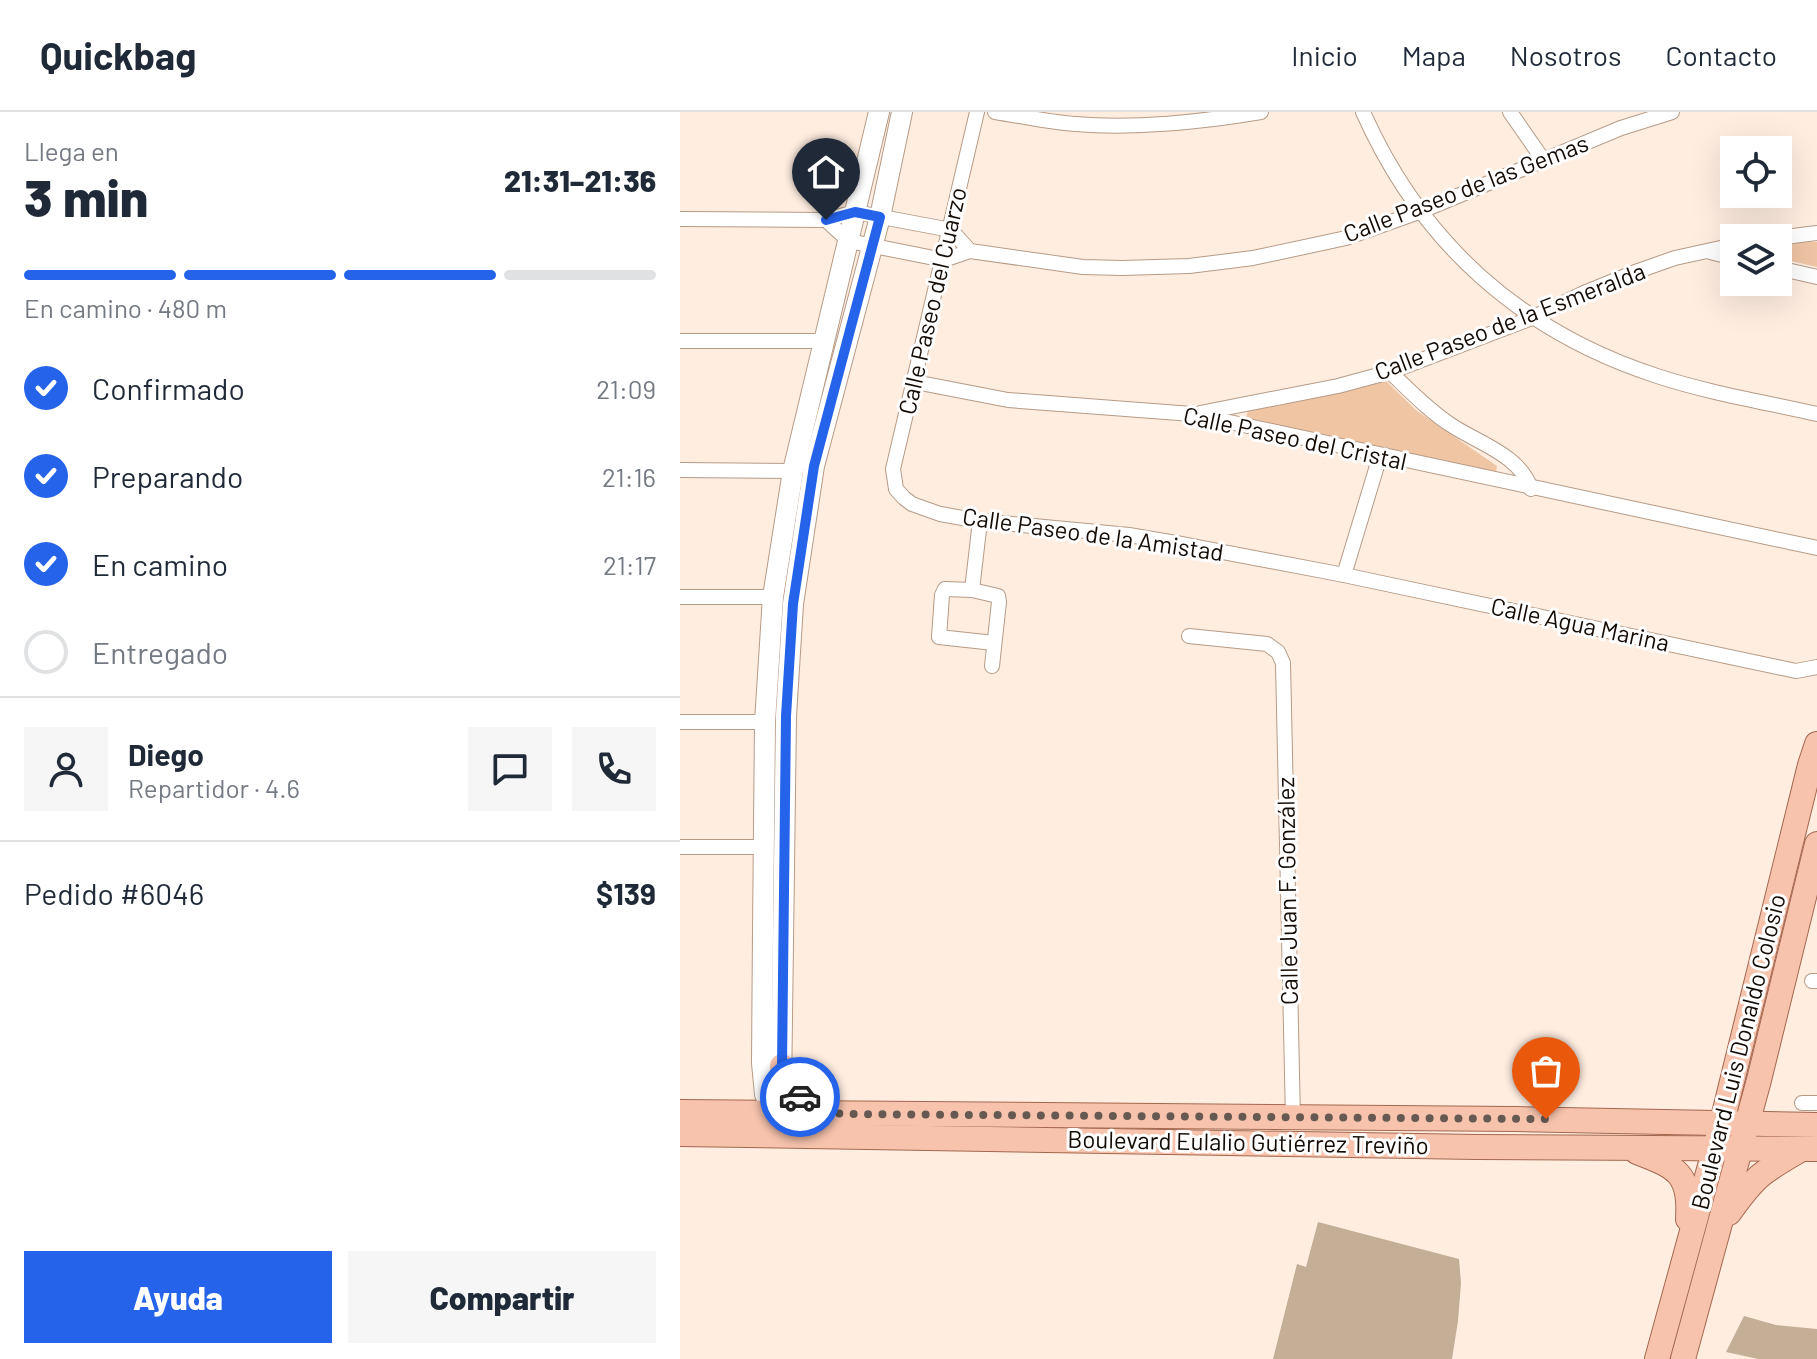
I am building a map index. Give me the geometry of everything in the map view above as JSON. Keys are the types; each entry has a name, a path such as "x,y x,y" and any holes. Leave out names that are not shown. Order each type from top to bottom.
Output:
{"main road":[{"path":"772,1113 765,1094 762,1063 765,722 773,597 793,471 879,112"},
{"path":"682,1127 698,1130 753,1125 772,1113 781,1093 786,716 793,604 814,466 880,217 902,112"},
{"name":"Boulevard Luis Donaldo Colosio","path":"1683,1359 1741,1147 1735,1122 1817,744"},
{"name":"Boulevard Luis Donaldo Colosio","path":"1657,1359 1716,1147 1735,1122 1759,1080 1817,844"},
{"path":"782,1066 791,1085 805,1101 838,1125"},
{"path":"1759,1080 1766,1104 1773,1112 1807,1114"},
{"name":"Boulevard Eulalio Gutiérrez Treviño","path":"772,1113 838,1125 1471,1147 1810,1149"},
{"name":"Boulevard Eulalio Gutiérrez Treviño","path":"682,1127 1293,1119 1735,1122 1807,1114"},
{"path":"1452,1119 1462,1129 1471,1147"},
{"path":"1624,1147 1667,1164 1683,1178 1689,1204 1686,1258"},
{"path":"1720,1224 1754,1179 1776,1163 1810,1149"}],"street":[{"name":"Calle Paseo del Cuarzo","path":"896,489 893,469 977,112"},
{"path":"995,112 1072,124 1112,126 1160,125 1261,112"},
{"path":"1363,112 1392,169 1419,212 1491,286 1532,318 1612,360 1659,377 1817,414"},
{"path":"1510,112 1544,161"},
{"name":"Calle Paseo de las Gemas","path":"944,260 970,251 1083,267 1189,266 1253,258 1312,246 1419,212 1621,128 1672,112"},
{"path":"680,219 826,220 855,212 951,230 970,251"},
{"path":"826,220 849,241 944,260"},
{"path":"1792,236 1817,233"},
{"name":"Calle Paseo de la Esmeralda","path":"1192,414 1338,386 1390,372 1532,318 1638,271 1720,248"},
{"path":"1705,251 1720,255"},
{"path":"1792,271 1817,277"},
{"path":"680,341 825,341"},
{"path":"1390,372 1423,404 1450,424 1520,468 1531,489"},
{"name":"Calle Paseo del Cristal","path":"915,382 1008,400 1192,414 1817,548"},
{"path":"1344,575 1380,456"},
{"path":"680,470 793,471"},
{"name":"Calle Paseo de la Amistad","path":"896,489 924,510 980,521 1129,535 1344,575"},
{"path":"972,590 980,521"},
{"name":"Calle Agua Marina","path":"1344,575 1796,671 1816,667"},
{"path":"992,666 999,599 996,594 947,588 943,591 939,637 994,643"},
{"path":"680,597 773,597"},
{"name":"Calle Juan F. González","path":"1189,636 1267,644 1278,652 1283,663 1293,1119"},
{"path":"680,722 765,722"},
{"path":"680,847 763,847"}],"shaded area":[{"path":"1817,242 1817,267 1792,261 1792,243"},
{"path":"1386,381 1417,411 1497,466 1496,472 1246,418 1248,410"}],"building":[{"path":"1318,1222 1459,1259 1461,1283 1452,1359 1273,1359 1297,1264 1306,1267"},
{"path":"1744,1316 1776,1325 1817,1329 1817,1359 1758,1359 1726,1352"}],"way so far":[{"path":"800,1097 815,1107 841,1114 1546,1119"}],"route":[{"path":"800,1097 782,1066 786,716 793,604 814,466 880,217 855,212 826,220"}]}
